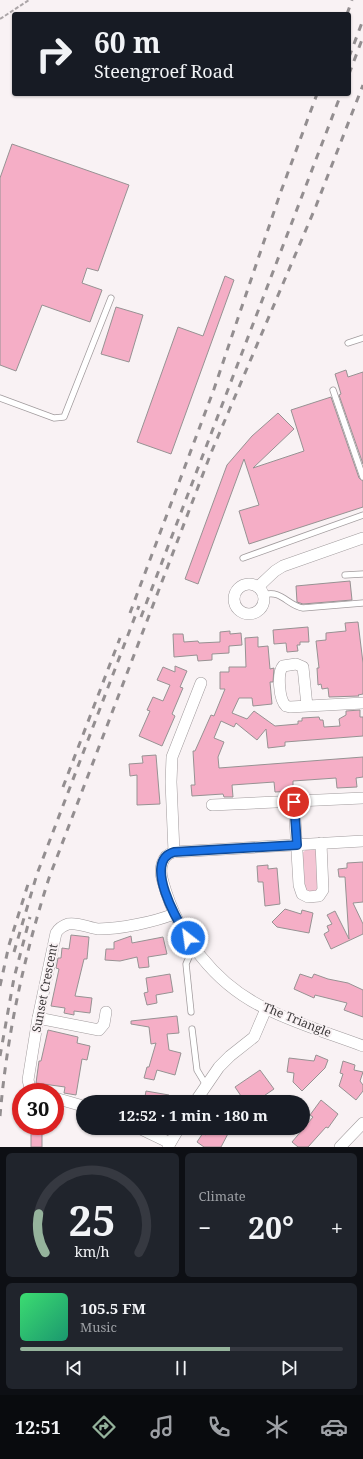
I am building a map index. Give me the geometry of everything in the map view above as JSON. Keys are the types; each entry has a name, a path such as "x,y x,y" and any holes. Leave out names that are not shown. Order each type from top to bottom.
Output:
{"street":[{"path":"261,591 275,571 283,566 363,538"},
{"path":"201,683 172,757 171,782 174,852 363,841"},
{"path":"307,706 363,703"},
{"path":"212,805 363,798"},
{"path":"294,802 300,890 305,896 319,896 323,890 324,885 321,843"},
{"name":"The Triangle","path":"174,852 166,856 163,861 161,876 174,914 194,950 231,986 266,1009 363,1046"},
{"name":"Sunset Crescent","path":"29,1083 38,1018 56,933 61,927 69,924 97,929 111,928 161,919 174,914"},
{"path":"200,1095 230,1056 254,1037 266,1009"},
{"path":"38,1018 99,1030 104,1024 106,1012"},
{"path":"64,1101 76,1104"},
{"path":"340,1147 363,1123"},
{"path":"151,1135 169,1145 175,1135"}],"lane":[{"path":"0,398 54,418 64,417 111,298"},
{"path":"348,343 363,338"},
{"path":"333,390 363,477"},
{"path":"243,558 363,515"},
{"path":"345,576 363,574"},
{"path":"261,591 284,597 295,607 303,608 363,603"},
{"path":"191,1012 186,964 194,950"},
{"path":"192,1029 197,1070 206,1085"}],"path":[{"path":"0,18 29,0"}],"shaded area":[{"path":"307,849 313,849 318,852 321,888 314,894 303,889 302,853"}],"building":[{"path":"12,144 129,185 98,271 87,268 82,283 102,290 90,322 42,305 16,371 0,365 0,178"},
{"path":"225,276 234,280 171,454 137,442 178,327 203,336"},
{"path":"116,307 143,315 129,362 101,354"},
{"path":"346,370 348,377 363,372 363,464 339,395 341,394 335,374"},
{"path":"331,397 359,478 363,481 363,507 249,544 239,511 259,505 244,459 198,584 185,579 227,465 252,436 278,413 294,429 253,468 304,451 291,410"},
{"path":"350,581 352,600 303,604 297,602 296,586"},
{"path":"358,622 363,663 363,694 358,695 359,696 329,697 328,688 322,689 321,684 318,685 317,668 319,668 316,641 326,640 326,633 346,631 345,623"},
{"path":"308,627 309,642 300,642 300,645 297,645 298,651 287,652 286,643 274,644 273,630"},
{"path":"230,631 230,634 241,633 242,645 229,646 229,653 212,654 212,660 198,661 197,655 174,657 173,634 183,634 184,642 220,642 220,632"},
{"path":"258,637 258,647 268,646 270,669 274,668 273,682 270,682 272,704 253,706 252,698 239,698 232,713 247,719 254,711 275,726 298,724 298,721 302,721 302,718 319,717 320,720 323,720 324,727 340,726 339,719 346,715 346,711 360,710 360,717 363,717 363,736 285,742 285,746 268,748 266,729 257,740 236,723 234,727 221,721 214,738 224,742 218,757 219,768 363,757 363,777 356,778 357,787 337,788 336,778 293,781 293,791 275,792 274,782 232,785 233,797 224,797 223,794 192,796 191,785 195,785 193,751 195,751 211,715 214,716 225,689 220,689 220,672 229,672 229,667 246,667 245,638"},
{"path":"175,666 187,671 180,687 183,688 172,714 175,716 162,746 139,736 150,711 147,710 153,697 163,701 170,685 157,680 163,667 175,672"},
{"path":"156,755 160,804 137,805 137,775 130,776 129,764 143,763 142,756"},
{"path":"363,862 363,902 353,903 363,924 363,934 331,949 324,934 329,931 327,926 332,924 327,915 335,911 349,939 345,877 339,877 338,869 347,868 347,863"},
{"path":"268,865 268,869 277,868 280,904 265,906 263,882 258,882 257,866"},
{"path":"285,909 301,914 302,910 313,913 309,933 277,927 272,922"},
{"path":"71,935 89,937 87,959 84,959 75,996 92,998 90,1013 74,1011 74,1015 64,1013 65,1008 51,1006 59,969 56,968 58,958 61,958 62,948 69,949"},
{"path":"131,936 132,943 163,937 167,954 148,957 149,967 139,968 137,957 120,961 105,960 106,949 114,949 114,942"},
{"path":"170,974 173,992 156,995 157,1003 147,1005 144,993 148,992 146,978"},
{"path":"300,974 312,978 314,974 328,979 348,983 363,990 363,1017 344,1010 347,1003 315,995 314,998 294,989"},
{"path":"177,1016 179,1033 167,1034 169,1050 181,1053 175,1075 157,1070 154,1080 144,1078 156,1043 151,1044 149,1027 131,1024 131,1021"},
{"path":"48,1030 78,1037 77,1043 90,1046 87,1060 82,1059 76,1095 64,1093 64,1083 36,1083 39,1061 41,1061"},
{"path":"316,1055 328,1060 325,1068 302,1091 293,1082 294,1073 287,1072 289,1058 314,1061"},
{"path":"343,1061 355,1065 354,1070 363,1072 360,1081 363,1085 363,1091 356,1100 339,1086 343,1074 340,1073"},
{"path":"260,1070 274,1089 265,1095 240,1095 235,1087"},
{"path":"146,1091 169,1095 145,1095"},
{"path":"321,1100 338,1114 328,1128 326,1127 308,1147 298,1147 292,1142 298,1135 310,1135 310,1121 313,1117 310,1115"},
{"path":"31,1135 42,1135 42,1147 31,1147"},
{"path":"202,1135 227,1135 221,1147 204,1147 197,1142"}],"railway":[{"path":"348,12 352,0"},
{"path":"351,52 363,20"},
{"path":"351,69 363,37"},
{"path":"0,1116 7,1055 24,966 49,878 211,453 316,206 363,85"},
{"path":"130,613 214,389 280,194 316,96"},
{"path":"141,617 340,96"},
{"path":"14,952 37,874 139,606"},
{"path":"63,787 120,638"},
{"path":"0,986 9,945 29,881"},
{"path":"0,1056 14,978 30,917"}],"route":[{"path":"188,938 174,914 161,876 162,865 166,856 174,852 297,845 294,802"}]}
